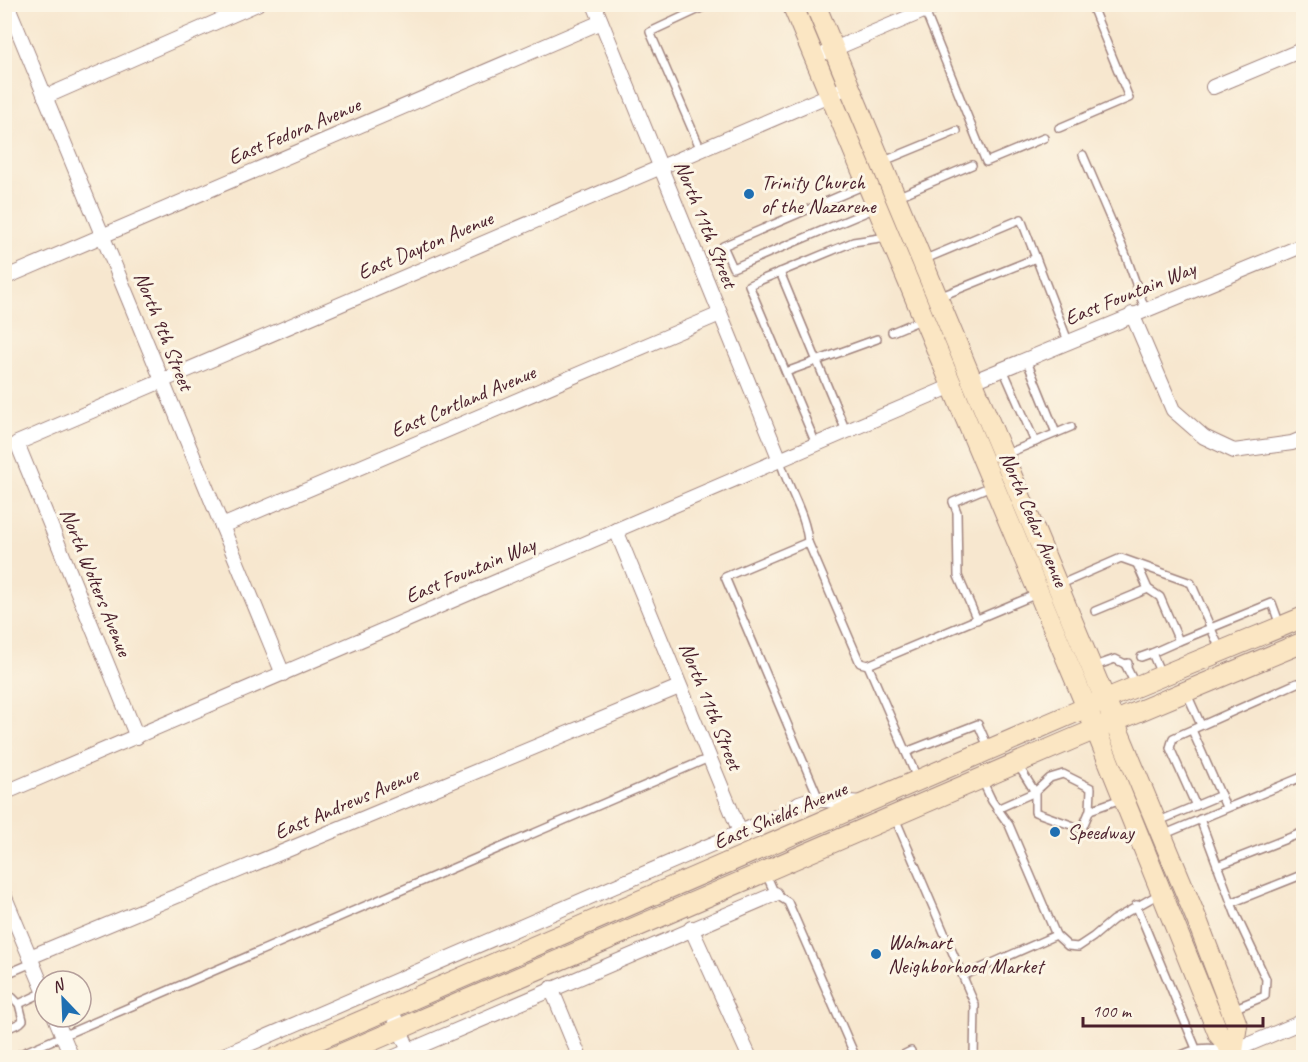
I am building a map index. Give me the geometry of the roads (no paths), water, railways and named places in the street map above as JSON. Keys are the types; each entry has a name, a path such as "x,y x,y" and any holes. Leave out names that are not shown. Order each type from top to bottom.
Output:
{"main road":[{"name":"North Cedar Avenue","path":"792,4 1088,708 1218,1035 1234,1054"},
{"name":"North Cedar Avenue","path":"815,4 1208,947 1237,1025 1234,1054"},
{"path":"924,319 935,325 957,375 966,381 974,381"},
{"path":"952,386 960,387 968,393 990,446 1004,455"},
{"path":"993,485 1006,493 1047,579 1058,585"},
{"name":"East Shields Avenue","path":"276,1058 1106,699 1304,617"},
{"path":"333,1058 981,778 1304,642"},
{"path":"894,816 898,803 916,793 919,781"},
{"path":"687,904 687,898 695,888 779,852 828,821"},
{"path":"1162,893 1174,894 1180,902 1191,932 1198,941 1208,947"}],"street":[{"name":"North 9th Street","path":"7,4 283,674"},
{"path":"45,97 257,4"},
{"name":"North 11th Street","path":"594,4 780,460"},
{"path":"814,57 940,4"},
{"name":"East Fedora Avenue","path":"4,278 601,22"},
{"path":"1213,87 1304,49"},
{"name":"East Dayton Avenue","path":"17,443 850,86"},
{"name":"East Fountain Way","path":"974,381 1138,311 1304,245"},
{"path":"1138,311 1173,410 1204,437 1234,451 1292,443 1304,438"},
{"name":"East Cortland Avenue","path":"222,526 720,314"},
{"name":"East Fountain Way","path":"4,793 952,386"},
{"name":"North Wolters Avenue","path":"17,443 137,737"},
{"name":"North 11th Street","path":"616,530 740,832"},
{"name":"East Andrews Avenue","path":"31,960 679,687"},
{"path":"217,1058 789,811 806,800 819,799 867,804"},
{"path":"392,1058 410,1054 550,988 775,894"},
{"path":"4,895 35,969"},
{"path":"691,928 750,1058"},
{"path":"550,988 580,1058"},
{"path":"391,1009 410,1054"},
{"path":"1234,1054 1304,1021"},
{"path":"60,1029 72,1058"}],"lane":[{"path":"701,150 650,32 710,4"},
{"path":"1059,128 1130,98 1091,4"},
{"path":"925,11 986,162 1044,138"},
{"path":"882,162 957,131"},
{"path":"1083,155 1125,253 1138,311"},
{"path":"896,197 972,165"},
{"path":"867,184 723,246 733,268 877,208"},
{"path":"923,261 1021,219 1068,341"},
{"path":"816,444 749,285 853,242 889,237"},
{"path":"939,297 1036,258"},
{"path":"780,272 846,431"},
{"path":"892,333 924,319"},
{"path":"786,372 877,339"},
{"path":"1026,359 1056,433"},
{"path":"1003,369 1035,442"},
{"path":"1004,455 1071,427"},
{"path":"780,460 808,530 808,542 860,663 868,665 1039,593"},
{"path":"977,620 957,576 957,512 953,502 993,485"},
{"path":"808,542 725,577 819,799"},
{"path":"1058,585 1121,558 1191,583 1221,651"},
{"path":"1137,564 1148,589 1160,597 1179,641"},
{"path":"1095,611 1148,589"},
{"path":"1141,657 1272,603 1281,627"},
{"path":"1152,653 1162,676"},
{"path":"1093,667 1115,659 1126,664 1137,687"},
{"path":"868,665 919,781"},
{"path":"1196,807 1170,748 1173,738 1297,683 1304,684"},
{"path":"1186,691 1201,725"},
{"path":"906,752 978,724 990,751"},
{"path":"1192,730 1226,807"},
{"path":"11,1058 709,758"},
{"path":"998,809 1035,792 1050,778 1063,774 1091,788 1090,810 1082,828 1035,812 1035,792 1017,763"},
{"path":"1159,829 1200,819 1304,776"},
{"path":"981,778 1009,825 1056,935 1068,946 1078,947 1136,905 1162,893"},
{"path":"1159,829 1221,795"},
{"path":"1090,810 1124,798"},
{"path":"894,816 975,1005 974,1058"},
{"path":"1200,819 1231,903 1266,979 1265,996 1231,1010"},
{"path":"1217,866 1304,832"},
{"path":"765,871 775,894 788,902 856,1058"},
{"path":"1231,903 1304,874"},
{"path":"1136,905 1200,1058"},
{"path":"963,976 1056,935"},
{"path":"4,975 31,960"},
{"path":"4,1000 12,997 19,1004 23,1020 4,1030"},
{"path":"19,1004 33,998"},
{"path":"1175,1058 1196,1048 1208,1047 1234,1054"},
{"path":"897,1058 911,1052"}],"place":[{"name":"Trinity Church of the Nazarene","path":"749,194"},
{"name":"Speedway","path":"1055,832"},
{"name":"Walmart Neighborhood Market","path":"876,954"}]}
